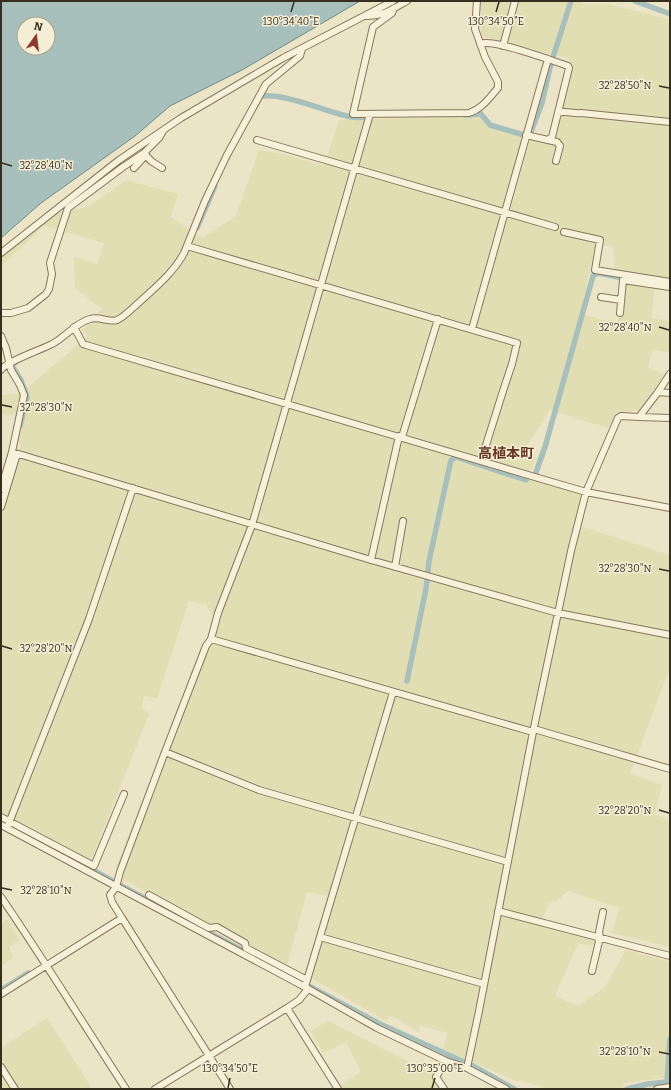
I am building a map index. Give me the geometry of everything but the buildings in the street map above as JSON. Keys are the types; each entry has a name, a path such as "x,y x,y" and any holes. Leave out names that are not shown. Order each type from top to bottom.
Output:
{"street":[{"path":"1,253 119,160 181,118 302,49 366,16 394,4 407,1"},
{"path":"394,4 392,13 373,27 353,114 469,113 476,111 498,88 498,82 484,57 475,29 477,1"},
{"path":"503,46 515,1"},
{"path":"480,44 486,42 503,46 568,66 569,68 552,137 548,140"},
{"path":"1,370 2,367 63,338 74,327 90,319 101,318 114,321 121,318 170,272 180,261 205,201 227,154 266,84 300,56 302,49"},
{"path":"472,329 548,59"},
{"path":"558,113 562,111 573,114 581,113 670,122"},
{"path":"230,1089 112,902 110,895 116,887 120,872 165,752 206,646 211,639 218,613 252,525 370,114"},
{"path":"134,168 159,138 164,129"},
{"path":"526,135 557,142 560,146 556,161"},
{"path":"257,140 554,227"},
{"path":"145,154 151,161 162,168"},
{"path":"1,313 11,313 28,308 46,294 49,289 52,274 50,262 68,208 123,167 145,154"},
{"path":"564,232 600,240 595,270 670,282"},
{"path":"187,246 517,343 512,364 502,391 481,461"},
{"path":"620,313 623,280 670,287"},
{"path":"601,297 621,300"},
{"path":"371,560 401,437 438,319"},
{"path":"74,327 83,344 86,345 586,492 670,508"},
{"path":"1,336 6,348 11,370 24,395 14,453 1,507"},
{"path":"639,417 670,374"},
{"path":"658,392 670,393"},
{"path":"468,1065 533,731 571,551 586,492 618,418 622,416 670,418"},
{"path":"14,453 252,525 558,613 670,635"},
{"path":"1,489 14,453"},
{"path":"133,488 89,619 10,822 4,826 306,988 377,1028 446,1061 468,1065 506,1089"},
{"path":"395,567 403,521"},
{"path":"211,639 393,692 670,769"},
{"path":"155,1089 299,1000 306,988 353,818 393,692"},
{"path":"165,752 259,790 508,862"},
{"path":"1,817 94,866 124,794"},
{"path":"149,895 210,928 218,927 245,943 246,948 307,980"},
{"path":"1,897 126,1089"},
{"path":"498,911 670,956"},
{"path":"592,971 600,937 599,932 603,912"},
{"path":"1,994 46,964 122,918"},
{"path":"320,937 484,984"},
{"path":"287,1008 338,1089"},
{"path":"444,1089 436,1077 446,1061"},
{"path":"1,1067 15,1089"},
{"path":"657,1089 670,1087"}],"shaded area":[{"path":"481,1 578,1 583,4 608,4 668,19 670,35 670,281 615,270 613,246 595,246 580,314 618,324 621,279 655,285 651,318 670,321 670,347 669,352 652,350 648,367 664,375 639,410 618,413 608,428 550,410 527,446 526,453 536,458 528,477 581,493 574,524 670,555 670,667 630,774 662,785 655,814 670,820 670,947 612,933 619,908 568,891 555,902 550,902 542,920 595,940 593,946 578,943 555,996 578,1006 605,987 626,950 670,962 670,1015 668,1029 670,1033 670,1077 625,1083 621,1089 548,1089 514,1080 443,1049 447,1033 420,1025 418,1032 390,1016 386,1021 306,975 327,896 307,892 287,965 266,957 116,876 117,865 214,619 206,604 189,601 157,698 144,696 142,708 149,714 91,861 45,840 1,815 1,512 21,445 14,436 18,415 1,414 1,395 20,394 88,336 82,330 102,309 75,288 74,257 97,264 104,243 44,226 1,266 1,254 42,223 59,213 88,207 126,180 178,194 171,217 202,238 236,216 259,150 283,154 324,166 339,120 479,116 482,117 489,126 543,142 552,140 573,66 566,58 507,44 481,36"},
{"path":"7,919 20,940 9,947 13,958 1,966 1,925"},
{"path":"47,1018 91,1087 88,1089 1,1089 1,1048"},
{"path":"328,1021 423,1069 433,1072 439,1077 447,1089 341,1089 339,1086 361,1072 346,1042 323,1053 310,1031"}],"water":[{"path":"1,1 360,1 242,70 170,106 135,136 41,203 1,238"}],"waterway":[{"path":"553,57 571,1"},
{"path":"635,1 670,14"},
{"path":"531,132 542,103 551,63"},
{"path":"258,100 259,97 268,96 291,99 342,115 351,117 366,117"},
{"path":"465,115 481,114 490,125 524,135"},
{"path":"197,228 215,186"},
{"path":"535,475 545,447 593,276 598,273 628,279"},
{"path":"15,363 12,366 21,380 27,397 20,426"},
{"path":"407,681 426,589 429,561 451,460 456,457 526,480"},
{"path":"5,822 111,880"},
{"path":"118,884 380,1024 473,1066 514,1089"},
{"path":"1,990 28,973"},
{"path":"627,1089 648,1084 667,1082 670,1039"}],"district":[{"name":"高植本町","path":"506,453"}]}
